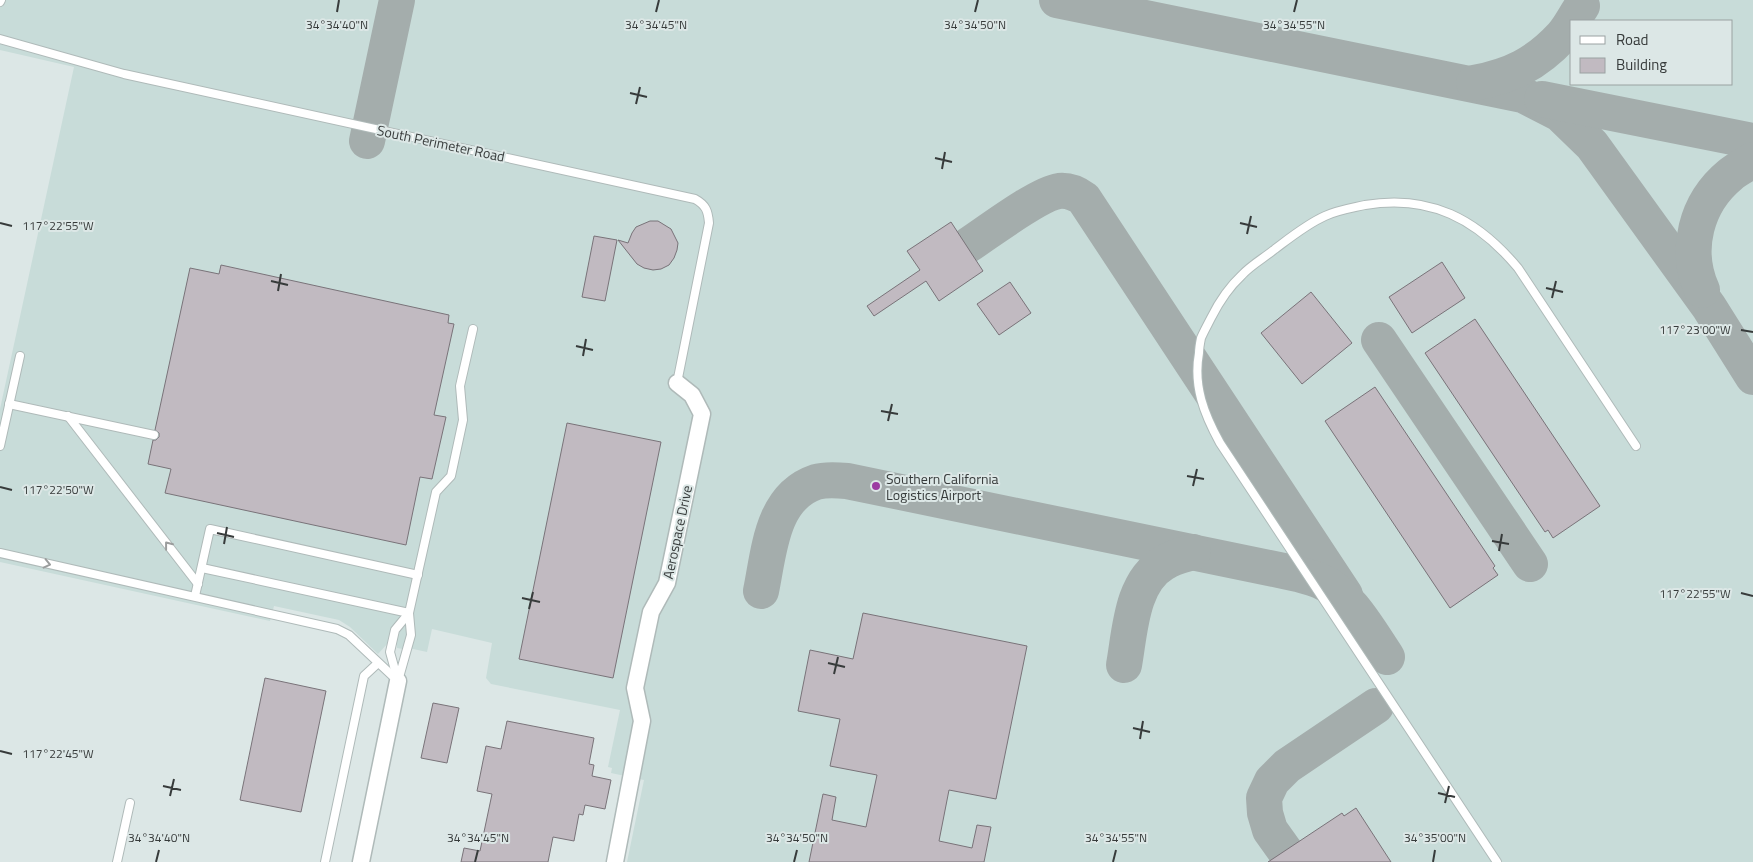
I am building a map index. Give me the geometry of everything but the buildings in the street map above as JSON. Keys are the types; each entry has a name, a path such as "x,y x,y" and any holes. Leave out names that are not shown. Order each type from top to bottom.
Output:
{"street":[{"name":"Aerospace Drive","path":"615,862 642,721 635,688 650,612 667,584 702,414 692,395 678,384"},
{"path":"361,862 398,681"}],"lane":[{"name":"South Perimeter Road","path":"0,39 124,74 695,199 702,203 708,212 709,223 678,384"},
{"path":"1497,862 1220,443 1208,421 1199,393 1196,369 1201,339 1226,291 1243,274 1308,225 1326,215 1384,202 1412,203 1435,208 1456,216 1480,229 1501,248 1518,268 1636,446"},
{"path":"398,681 411,634 410,613 436,492 451,476 463,420 460,386 472,328"},
{"path":"0,446 20,356"},
{"path":"9,404 154,434"},
{"path":"68,416 198,584"},
{"path":"195,596 210,529 418,575"},
{"path":"0,553 337,629 349,635 398,681"},
{"path":"202,568 410,613"},
{"path":"398,681 390,652 395,630 410,613"},
{"path":"325,862 364,676 378,663"},
{"path":"117,862 130,803"}],"shaded area":[{"name":"Southern California Logistics Airport","path":"0,0 1753,0 1753,862 627,862 644,780 611,773 612,768 608,767 620,710 491,684 486,678 492,643 432,629 427,652 404,647 403,649 397,648 397,645 388,643 378,654 350,627 339,620 274,606 270,621 0,562 0,409 74,67 0,50"}],"taxiway":[{"path":"367,141 397,0"},
{"path":"1057,0 1523,95 1560,114 1592,145 1709,307 1753,377"},
{"path":"1573,20 1582,6"},
{"path":"1474,83 1500,77 1522,67 1552,46 1570,26"},
{"path":"1542,99 1753,141"},
{"path":"1702,290 1694,259 1696,228 1701,213 1718,186 1753,160"},
{"path":"967,246 1026,206 1050,194 1066,191 1084,199 1345,595"},
{"path":"1379,340 1530,564"},
{"path":"761,591 775,528 781,513 790,500 801,489 816,482 828,480 847,481 1312,578 1331,587 1340,594 1358,614 1387,657"},
{"path":"1124,665 1134,609 1138,595 1145,582 1153,571 1164,563 1193,552"},
{"path":"1285,851 1270,830 1265,813 1264,798 1272,781 1287,766 1376,706"}],"place":[{"name":"Southern California Logistics Airport","path":"876,486"}]}
